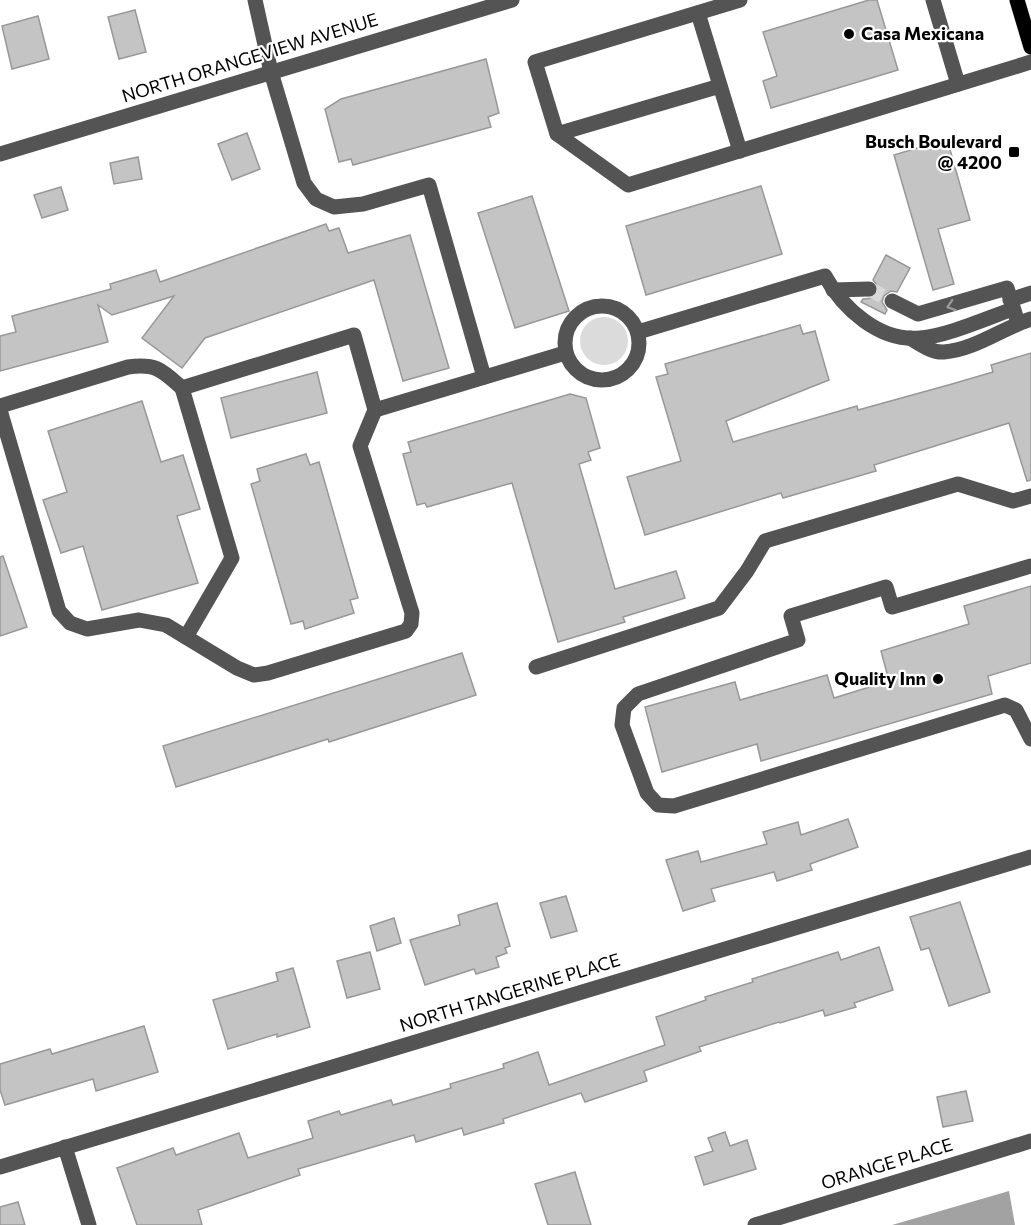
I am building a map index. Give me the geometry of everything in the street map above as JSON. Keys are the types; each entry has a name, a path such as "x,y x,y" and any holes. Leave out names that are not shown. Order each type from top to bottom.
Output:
{"main road":[{"path":"1017,0 1031,46"}],"street":[{"path":"255,0 272,72 304,183 316,199 334,207 363,204 429,185 484,377"},
{"name":"NORTH ORANGEVIEW AVENUE","path":"0,154 512,0"},
{"path":"740,0 535,62 557,135 628,186 1031,62"},
{"path":"933,0 958,84"},
{"path":"698,13 740,152"},
{"path":"557,135 720,86"},
{"path":"638,332 825,276 833,290 848,307 870,324 886,333 910,338 933,336 1016,308 1031,292"},
{"path":"833,290 869,289"},
{"path":"892,301 918,314 1016,308"},
{"path":"598,305 611,306 622,312 632,320 638,332 639,350 632,366 623,375 612,380 589,379 578,373 570,364 565,353 564,340 567,327 585,309 598,305"},
{"path":"910,338 912,323 928,313"},
{"path":"182,388 354,334 375,410 360,446 412,613 411,624 406,631 268,674 254,675 237,668 166,625 139,620 87,629 70,623 59,611 0,408 128,367 146,364 161,370 182,388 232,558 186,637"},
{"path":"375,410 565,353"},
{"path":"536,667 719,608 747,571 765,541 958,484 1013,501 1031,496"},
{"path":"1031,566 892,607 886,587 790,616 798,640 638,694 624,708 622,725 647,793 658,805 674,806 1005,705 1016,710 1031,739"},
{"name":"NORTH TANGERINE PLACE","path":"0,1167 1031,856"},
{"name":"ORANGE PLACE","path":"755,1225 792,1219 1031,1141"},
{"path":"65,1147 89,1225"}],"shaded area":[{"path":"604,317 621,324 628,341 621,358 604,365 587,358 580,341 587,324"},
{"path":"1009,1191 1015,1225 892,1225"}],"building":[{"path":"869,0 877,0 898,70 771,108 763,81 777,76 763,32"},
{"path":"135,10 146,52 119,59 108,17"},
{"path":"38,16 49,59 12,69 2,26"},
{"path":"486,59 499,113 488,117 491,127 353,165 351,159 339,162 325,109 341,99"},
{"path":"247,133 260,169 232,180 218,144"},
{"path":"947,139 970,220 938,229 954,284 933,290 894,155"},
{"path":"138,157 142,179 114,184 110,163"},
{"path":"761,186 782,254 646,295 626,226"},
{"path":"61,187 68,210 42,218 34,195"},
{"path":"532,196 569,311 515,328 478,213"},
{"path":"326,224 329,231 339,228 348,253 410,235 449,368 403,381 374,280 205,338 182,368 142,338 174,296 112,315 98,305 108,342 0,371 0,336 16,332 12,316 111,289 110,284 156,270 160,282"},
{"path":"886,255 910,268 897,292 891,291 884,296 882,302 887,310 885,314 861,302 863,299 874,298 877,294 879,288 873,280"},
{"path":"800,325 803,334 815,331 829,380 726,421 733,442 857,406 858,410 993,372 991,365 1031,353 1031,480 1027,481 1009,423 874,465 876,471 783,498 781,493 645,535 627,477 681,461 656,377 668,374 665,364"},
{"path":"317,372 327,413 231,438 221,398"},
{"path":"570,394 586,398 600,448 588,452 591,460 579,464 615,589 676,571 685,598 623,617 625,622 558,642 512,483 427,507 425,503 417,505 403,454 411,452 408,442"},
{"path":"142,401 161,462 183,455 200,509 177,516 198,583 102,610 83,546 61,553 43,500 67,492 48,431"},
{"path":"306,454 310,465 319,462 358,598 350,600 354,613 305,629 303,621 291,624 251,484 260,481 257,469"},
{"path":"3,556 27,627 0,636 0,557"},
{"name":"Quality Inn","path":"1031,586 1031,663 988,676 992,694 761,761 757,744 662,772 645,707 735,682 740,700 827,675 834,698 889,681 881,651 969,624 964,606"},
{"path":"462,653 476,695 329,742 328,739 176,787 163,746"},
{"path":"848,819 858,847 810,864 812,870 777,881 774,872 711,889 715,901 683,911 666,860 698,851 701,862 767,844 763,832 798,822 801,835"},
{"path":"566,896 577,931 551,938 540,903"},
{"path":"960,902 990,992 949,1006 929,948 921,950 910,917"},
{"path":"497,903 510,946 505,948 507,953 496,957 499,967 476,974 474,969 425,985 410,940 460,925 458,915"},
{"path":"394,918 401,943 377,951 370,926"},
{"path":"879,947 893,990 854,1003 856,1007 825,1016 823,1010 699,1047 701,1051 644,1071 647,1081 585,1102 581,1093 503,1119 504,1123 464,1135 462,1128 416,1142 414,1135 298,1169 300,1175 198,1210 202,1225 137,1225 117,1168 173,1148 176,1155 239,1133 248,1158 313,1138 308,1121 339,1111 341,1115 391,1100 393,1105 451,1088 450,1084 504,1068 503,1064 538,1052 549,1085 665,1045 656,1017 706,1000 705,997 753,982 752,979 838,952 841,960"},
{"path":"370,952 380,989 347,998 337,961"},
{"path":"293,968 310,1027 228,1049 213,1000 278,981 276,973"},
{"path":"144,1026 158,1072 96,1091 93,1079 5,1105 0,1090 0,1064 50,1049 52,1054"},
{"path":"966,1091 973,1121 943,1127 937,1097"},
{"path":"725,1132 730,1146 747,1140 756,1169 704,1185 695,1157 713,1151 708,1138"},
{"path":"575,1172 591,1225 548,1225 535,1184"},
{"path":"18,1202 25,1225 0,1225 0,1207"}],"tunnel":[{"path":"869,289 892,301"}],"place":[{"name":"Casa Mexicana","path":"849,34"},
{"name":"Busch Boulevard @ 4200","path":"1014,152"},
{"name":"Quality Inn","path":"938,679"}]}
